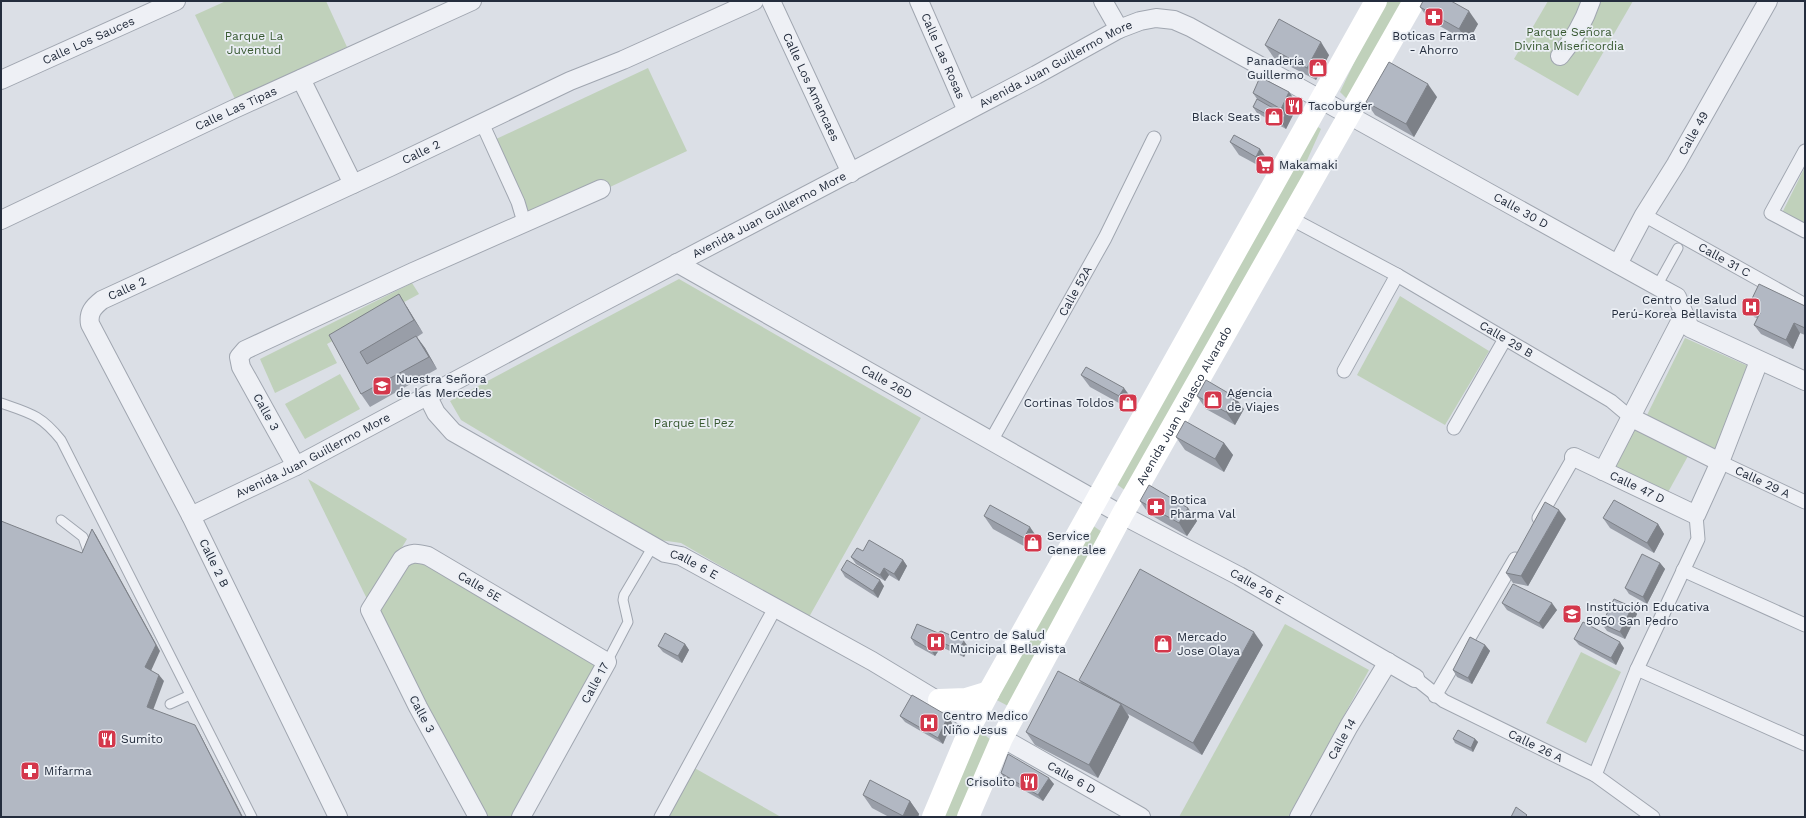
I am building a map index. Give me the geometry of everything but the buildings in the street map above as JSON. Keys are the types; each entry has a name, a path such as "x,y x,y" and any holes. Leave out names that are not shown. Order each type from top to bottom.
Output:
{"main road":[{"name":"Avenida Juan Velasco Alvarado","path":"968,817 1004,733 1122,514 1414,1"},
{"path":"933,817 976,717 989,692 1321,101 1373,2"},
{"path":"938,700 966,699 989,692"},
{"path":"976,717 1004,733"}],"street":[{"name":"Calle Los Sauces","path":"1,80 176,1"},
{"name":"Calle Las Tipas","path":"3,214 472,1"},
{"name":"Calle 2","path":"92,310 102,300 353,184 570,81 623,60 754,1"},
{"name":"Calle Los Amancaes","path":"771,1 851,173"},
{"name":"Calle Las Rosas","path":"919,1 967,111"},
{"path":"1103,1 1119,29"},
{"path":"1560,56 1579,30 1591,1"},
{"name":"Calle 49","path":"1618,264 1644,215 1676,164 1768,1"},
{"name":"Avenida Juan Guillermo More","path":"191,516 296,466 772,212 851,173 1036,75 1119,29 1140,21 1156,18 1174,20 1348,115"},
{"path":"301,79 353,184"},
{"name":"Calle 30 D","path":"1348,115 1677,297 1690,328 1805,382"},
{"path":"482,123 518,202 524,222 602,189"},
{"name":"Calle 52A","path":"992,441 1105,238 1154,138"},
{"path":"1805,151 1771,213 1805,231"},
{"name":"Calle 31 C","path":"1644,215 1805,305"},
{"name":"Calle 29 B","path":"1290,218 1397,276 1611,401 1630,417 1720,462"},
{"name":"Calle 3","path":"296,466 241,367 239,357 245,350 524,222"},
{"name":"Calle 26D","path":"677,263 1096,500"},
{"path":"1344,371 1397,276"},
{"name":"Calle 2 B","path":"92,310 89,317 90,324 191,516 338,817"},
{"path":"1603,471 1684,314"},
{"path":"1454,428 1505,339"},
{"path":"1595,775 1637,669 1698,539 1696,515 1720,462 1759,361"},
{"name":"Calle 6 E","path":"427,395 436,413 453,432 665,553 681,556 938,700 976,717"},
{"name":"Calle 47 D","path":"1530,532 1574,457 1696,515"},
{"name":"Calle 29 A","path":"1720,462 1805,502"},
{"name":"Calle 26 E","path":"1096,500 1239,576 1415,678"},
{"path":"1435,696 1523,546"},
{"name":"Calle 5E","path":"370,610 402,559 409,553 418,553 428,556 606,662"},
{"path":"1683,570 1805,625"},
{"path":"661,817 775,608"},
{"name":"Calle 3","path":"370,610 418,707 478,817"},
{"name":"Calle 17","path":"521,817 606,662"},
{"name":"Calle 14","path":"1299,817 1349,726 1388,662"},
{"path":"1637,669 1805,744"},
{"name":"Calle 26 A","path":"1415,678 1444,702 1595,775 1653,817"},
{"name":"Calle 6 D","path":"1004,733 1140,817"}],"lane":[{"path":"1657,286 1678,248"},
{"path":"1,403 34,415 48,424 61,440 252,817"},
{"path":"61,520 83,537 91,559"},
{"name":"Calle 17","path":"606,662 628,622 623,600 624,595 653,546"},
{"path":"170,704 190,695"}],"green space":[{"name":"Parque La Juventud","path":"226,1 326,1 347,47 235,99 195,15"},
{"path":"1387,1 1406,1 1350,102 1340,92 1362,46"},
{"name":"Parque Señora Divina Misericordia","path":"1548,1 1633,1 1578,96 1514,59"},
{"path":"648,68 687,151 533,223 494,140"},
{"path":"1315,125 1321,129 1304,167 1303,183 1126,491 1115,483"},
{"path":"1805,167 1805,225 1782,213"},
{"name":"Parque El Pez","path":"679,279 921,418 809,617 681,543 660,540 461,420 450,401"},
{"path":"412,283 419,294 327,344 337,363 275,393 260,359"},
{"path":"1400,296 1489,351 1445,425 1357,375"},
{"path":"1685,338 1748,366 1715,451 1647,415"},
{"path":"340,374 360,409 305,439 285,404"},
{"path":"1634,426 1688,456 1667,494 1613,465"},
{"path":"308,479 407,539 371,599 368,601"},
{"path":"1092,525 1105,534 1010,707 991,697"},
{"path":"417,558 600,660 511,817 481,817 379,608 406,561"},
{"path":"1285,624 1369,670 1288,817 1179,817"},
{"path":"1581,652 1621,672 1586,743 1546,723"},
{"path":"979,730 992,741 961,817 943,817"},
{"path":"691,766 781,817 665,817"}],"place":[{"name":"Boticas Farma - Ahorro","path":"1434,17"},
{"name":"Panadería Guillermo","path":"1318,68"},
{"name":"Tacoburger","path":"1294,106"},
{"name":"Black Seats","path":"1274,117"},
{"name":"Makamaki","path":"1265,165"},
{"name":"Centro de Salud Perú-Korea Bellavista","path":"1751,307"},
{"name":"Nuestra Señora de las Mercedes","path":"382,386"},
{"name":"Agencia de Viajes","path":"1213,400"},
{"name":"Cortinas Toldos","path":"1128,403"},
{"name":"Botica Pharma Val","path":"1156,507"},
{"name":"Service Generalee","path":"1033,543"},
{"name":"Institución Educativa 5050 San Pedro","path":"1572,614"},
{"name":"Centro de Salud Municipal Bellavista","path":"936,642"},
{"name":"Mercado Jose Olaya","path":"1163,644"},
{"name":"Centro Medico Niño Jesus","path":"929,723"},
{"name":"Sumito","path":"107,739"},
{"name":"Mifarma","path":"30,771"},
{"name":"Crisolito","path":"1029,782"}]}
